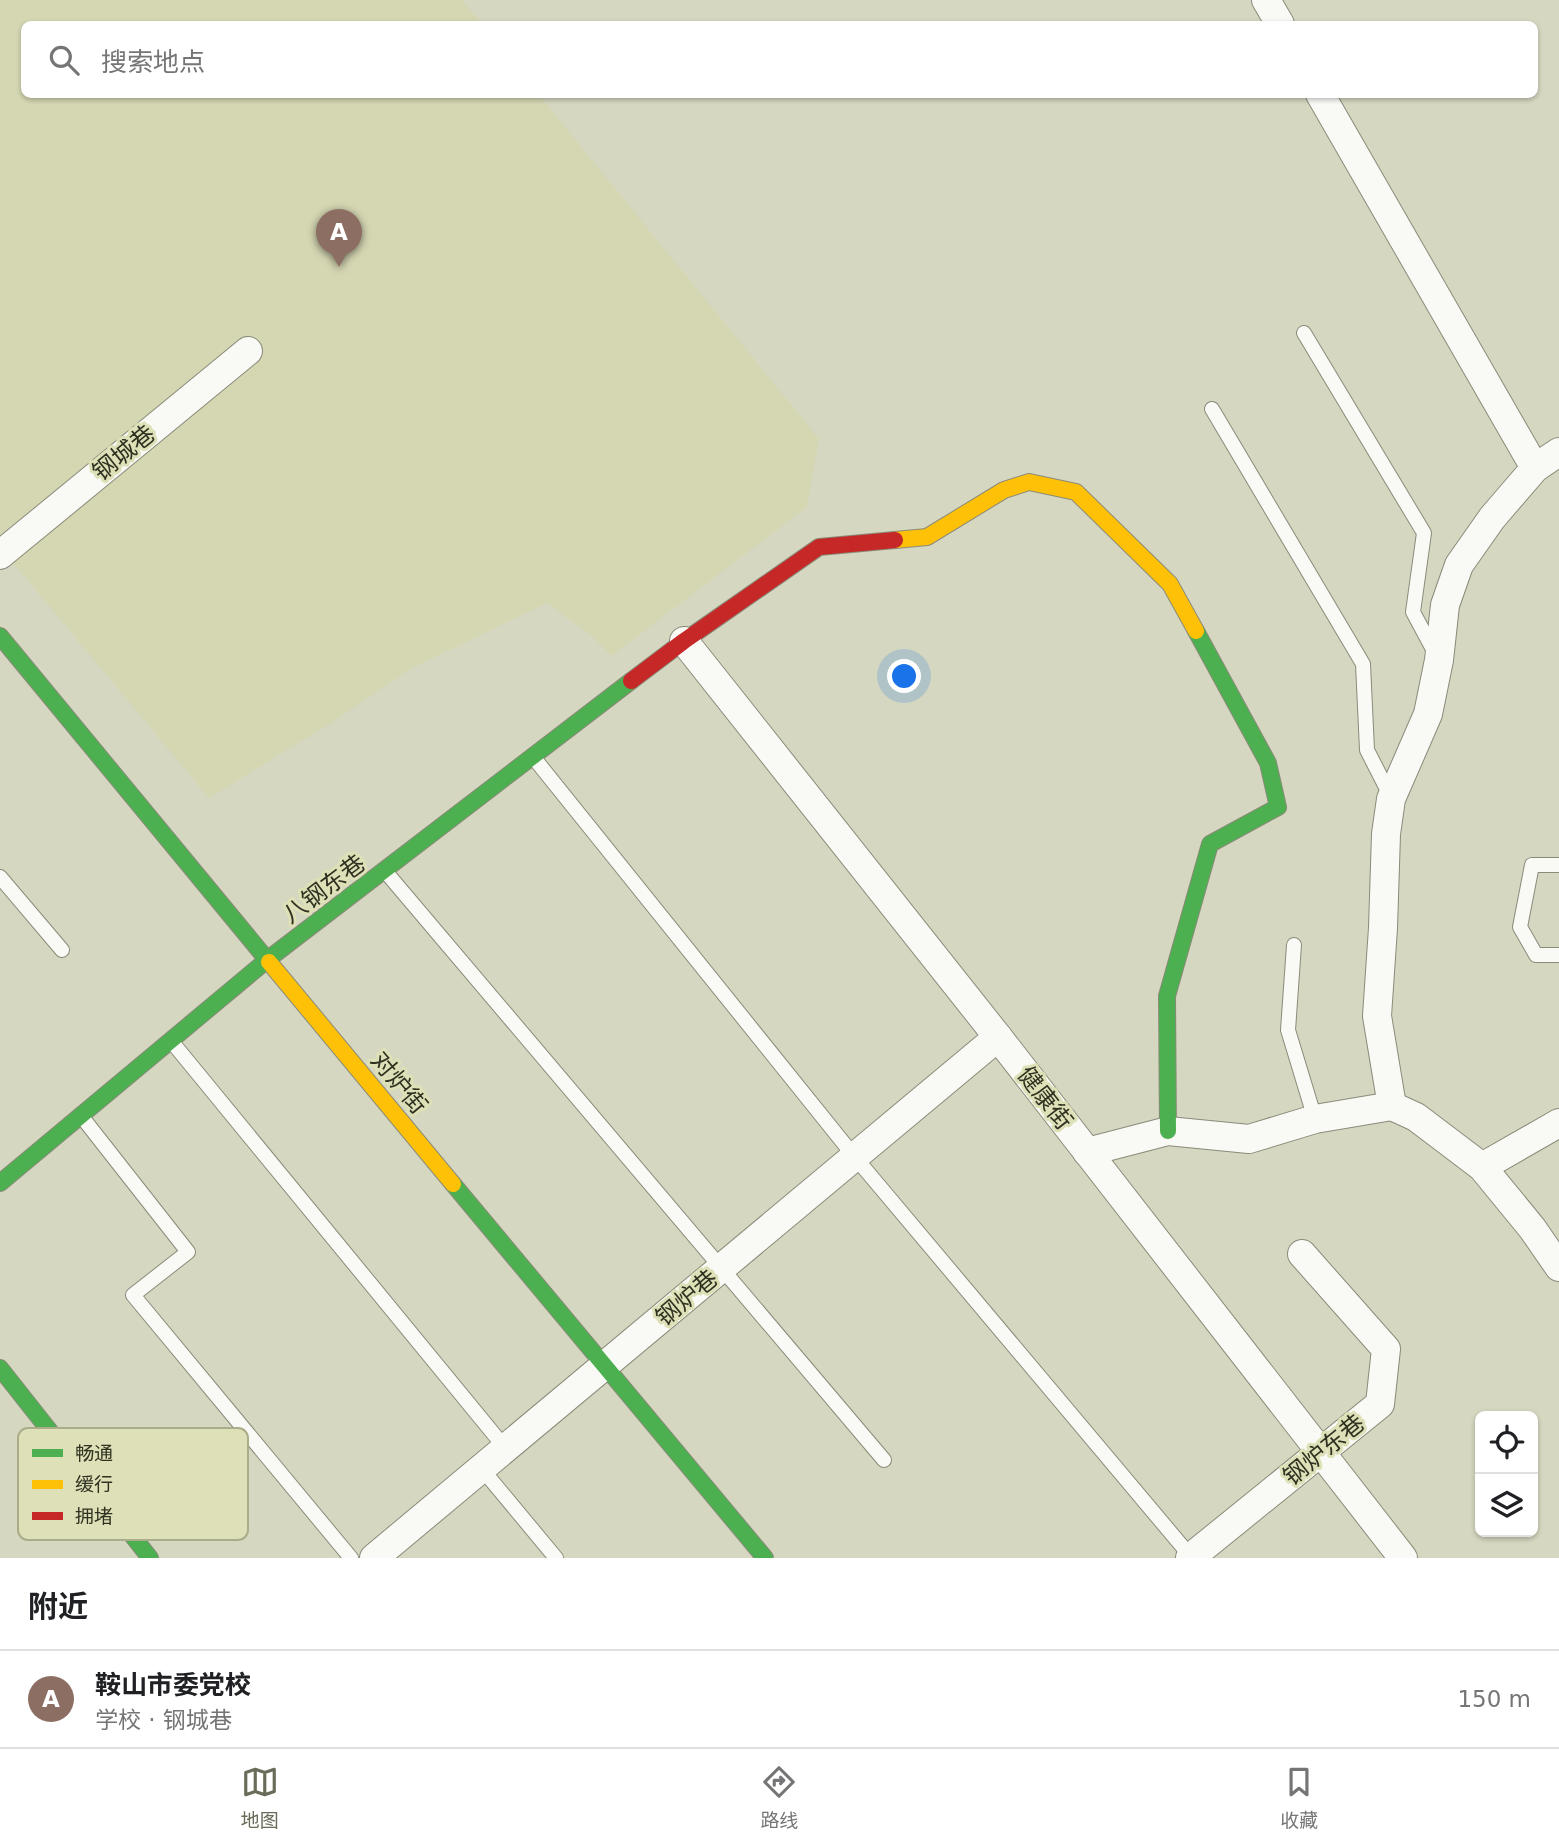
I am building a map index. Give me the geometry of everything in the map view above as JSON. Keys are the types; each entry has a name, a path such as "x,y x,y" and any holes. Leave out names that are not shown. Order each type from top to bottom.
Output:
{"street":[{"path":"1266,0 1278,21"},
{"path":"1322,98 1535,468"},
{"name":"钢城巷","path":"0,555 248,351"},
{"path":"1392,1106 1377,1016 1386,834 1391,799 1427,714 1439,660 1445,605 1458,565 1492,518 1535,468 1559,452"},
{"name":"八钢东巷","path":"0,1183 267,960 684,641 819,547 927,537 1004,490 1028,482 1076,492 1170,584 1268,763 1278,807 1210,844 1167,996 1168,1131"},
{"name":"对炉街","path":"0,636 765,1558"},
{"name":"健康街","path":"684,641 998,1037 1403,1558"},
{"name":"钢炉巷","path":"374,1558 998,1037"},
{"path":"1087,1152 1168,1131 1249,1139 1315,1119 1392,1106 1416,1116 1482,1167 1532,1228 1559,1267"},
{"path":"1482,1167 1559,1123"},
{"name":"钢炉东巷","path":"1191,1558 1380,1405 1386,1349 1301,1254"},
{"path":"0,1368 47,1428"},
{"path":"136,1540 150,1558"}],"lane":[{"path":"1304,333 1424,533 1413,612 1439,660"},
{"path":"1212,410 1363,664 1367,750 1391,799"},
{"path":"533,757 854,1156 1191,1558"},
{"path":"1559,864 1532,865 1520,927 1536,955 1559,954"},
{"path":"384,871 884,1460"},
{"path":"0,877 62,950"},
{"path":"1294,944 1287,1030 1315,1119"},
{"path":"171,1041 506,1449"},
{"path":"81,1116 188,1252 134,1295 244,1428"},
{"path":"248,1433 351,1558"},
{"path":"482,1469 556,1558"}],"shaded area":[{"path":"0,0 462,0 480,21 21,21 21,98 541,98 819,439 807,507 611,656 592,636 547,603 410,669 334,721 209,798 0,547"}],"traffic: fast":[{"path":"1168,1131 1167,996 1210,844 1278,807 1268,763 1196,631"},
{"path":"0,636 269,962"},
{"path":"0,1183 267,960 631,681"},
{"path":"453,1184 765,1558"},
{"path":"0,1368 47,1428"},
{"path":"136,1540 150,1558"}],"traffic: slow":[{"path":"895,540 927,537 1004,490 1029,482 1076,492 1170,584 1196,631"},
{"path":"269,962 453,1184"}],"traffic: jam":[{"path":"631,681 819,547 895,540"}],"place":[{"name":"鞍山市委党校","path":"339,267"}]}
